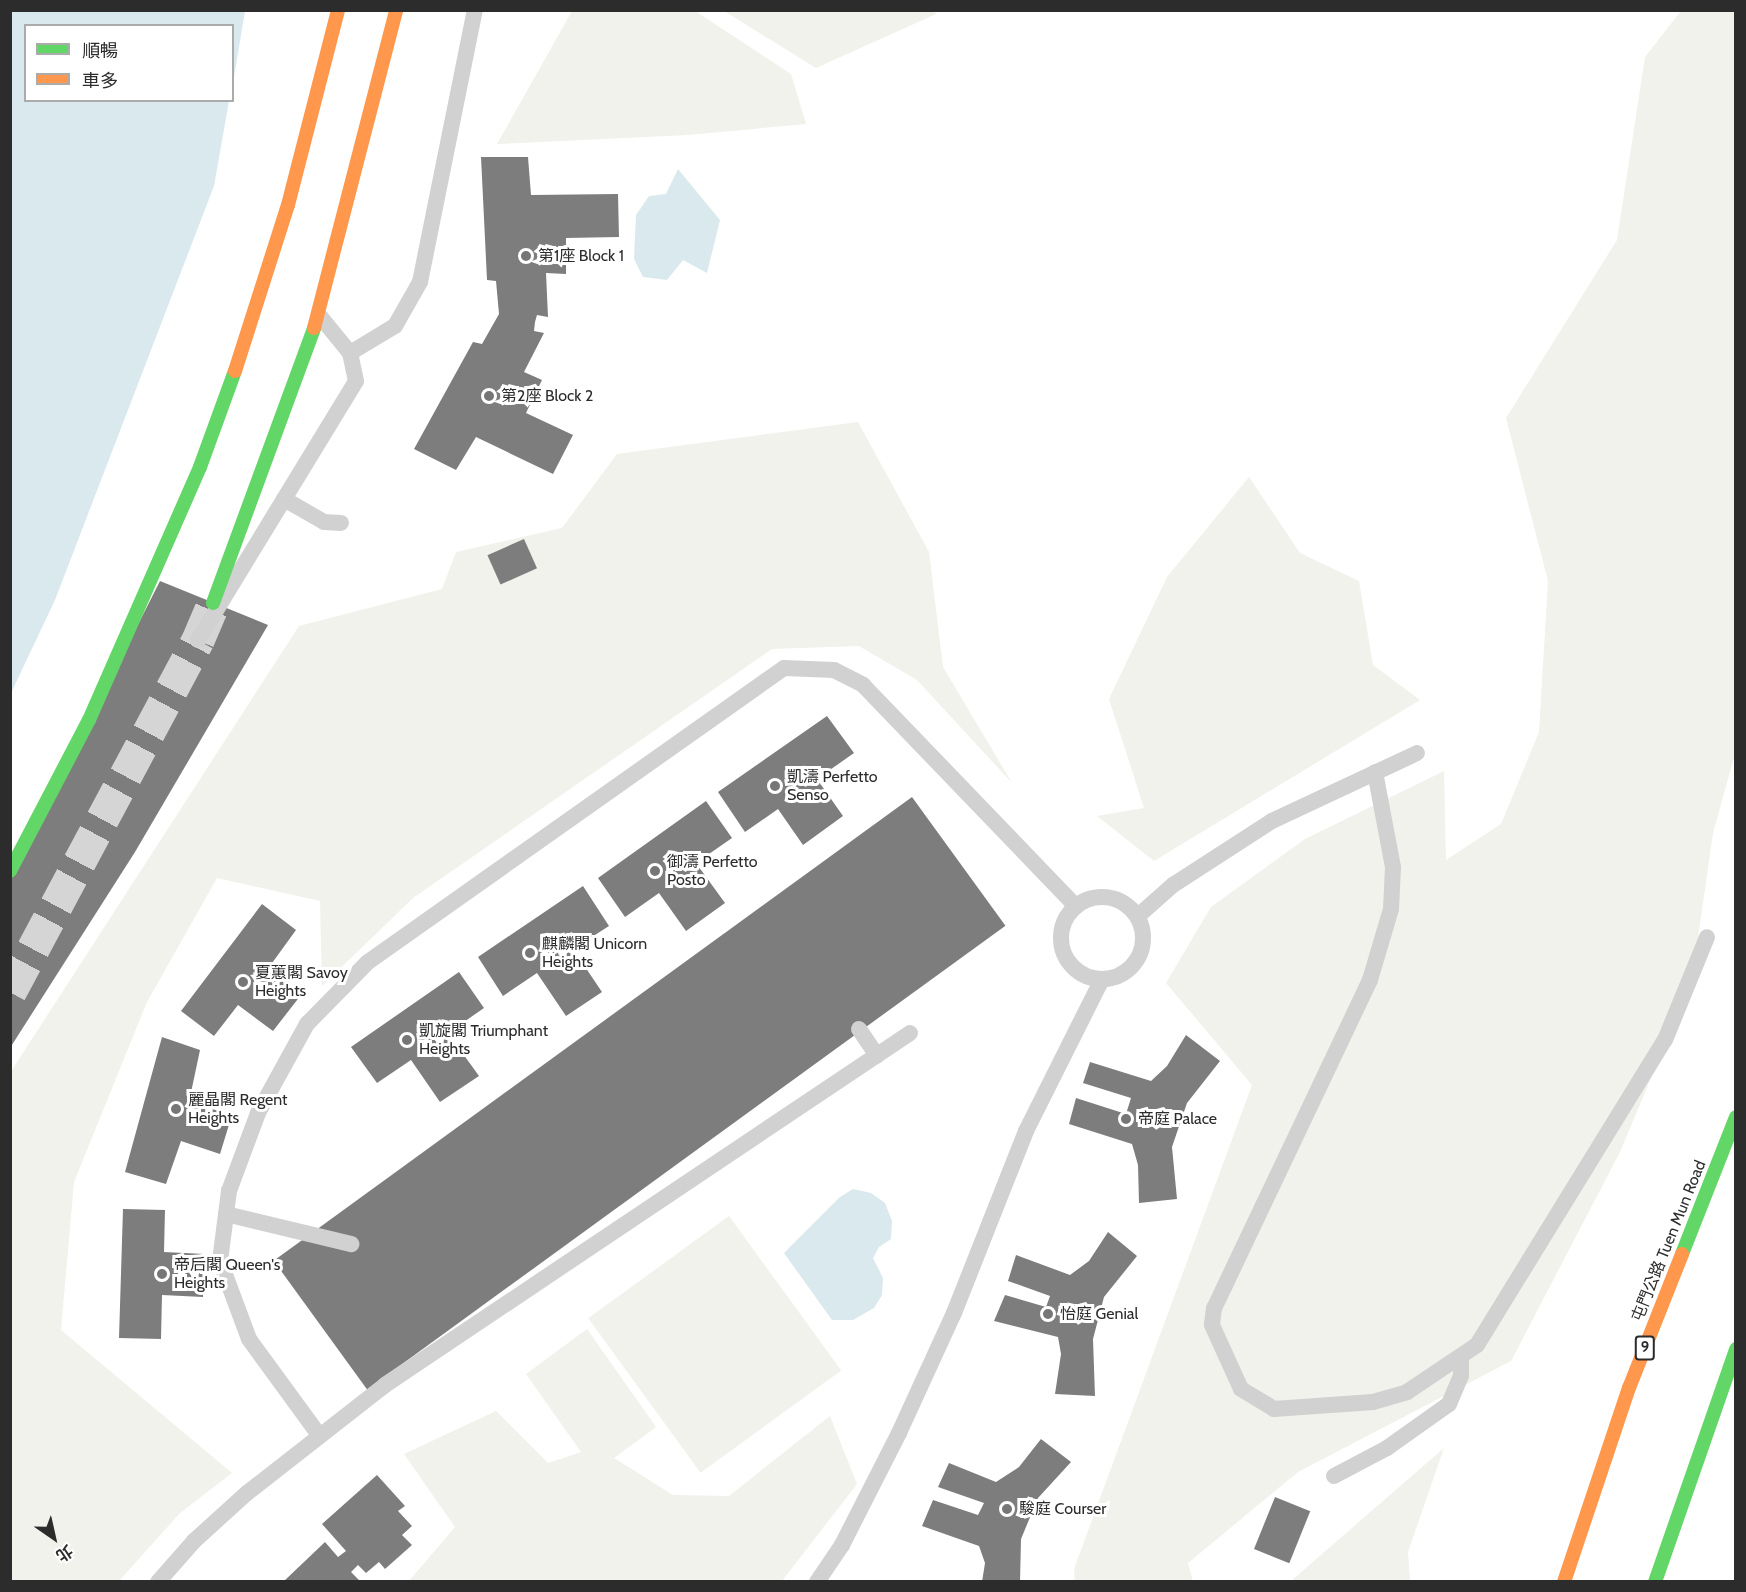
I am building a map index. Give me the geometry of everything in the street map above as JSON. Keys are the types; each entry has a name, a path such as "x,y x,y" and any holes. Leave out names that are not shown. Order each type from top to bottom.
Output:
{"main road":[{"path":"10,871 93,710 200,467 247,339 288,205 338,10"},
{"path":"213,603 319,315 396,10"},
{"name":"屯門公路 Tuen Mun Road","path":"1564,1581 1629,1388 1736,1117"},
{"path":"1655,1581 1736,1349"}],"lane":[{"path":"350,353 395,326 420,282 475,10"},
{"path":"198,640 356,381 350,353 319,315"},
{"path":"284,499 324,522 342,523"},
{"path":"319,1435 249,1339 220,1261 229,1191 258,1113 307,1024 368,962 784,668 834,670 863,685 1076,906"},
{"path":"1138,916 1173,885 1272,821 1417,753"},
{"path":"1375,772 1393,867 1392,909 1370,980 1214,1308 1212,1324 1241,1389 1274,1409 1373,1402 1407,1392 1477,1345 1665,1040 1707,937"},
{"path":"1101,896 1116,898 1138,916 1144,940 1141,952 1126,972 1102,979 1078,972 1063,952 1062,927 1076,906 1101,896"},
{"path":"817,1581 842,1545 899,1433 954,1313 1026,1131 1102,979"},
{"path":"859,1029 877,1056"},
{"path":"158,1581 194,1541 247,1493 386,1385 910,1033"},
{"path":"226,1214 351,1244"},
{"path":"1334,1476 1387,1448 1449,1404 1461,1376 1461,1357"}],"shaded area":[{"path":"11,10 245,11 234,77 234,24 24,24 24,102 229,102 214,186 55,600 11,693"},
{"path":"933,10 936,14 816,68 724,11"},
{"path":"572,11 695,11 791,74 806,124 688,135 497,144"},
{"path":"1681,11 1735,11 1735,754 1713,833 1692,980 1620,1152 1511,1361 1298,1472 1188,1563 1193,1581 1075,1581 1074,1569 1252,1085 1166,983 1211,907 1305,839 1444,771 1446,860 1501,824 1539,732 1548,581 1506,418 1617,240 1645,57"},
{"path":"678,169 720,220 707,273 683,260 667,280 643,277 634,259 636,215 649,196 666,194"},
{"path":"858,422 929,552 943,667 1012,783 917,680 859,646 772,649 413,898 322,986 320,901 217,878 147,1002 74,1182 61,1330 232,1473 180,1513 119,1581 11,1581 10,1073 299,626 442,589 456,552 562,528 617,454"},
{"path":"1249,477 1300,553 1359,581 1373,665 1420,700 1154,861 1097,816 1144,808 1109,699 1167,577"},
{"path":"853,1189 871,1193 885,1203 892,1221 891,1239 879,1247 873,1258 883,1278 882,1295 874,1308 853,1320 832,1320 784,1253 840,1197"},
{"path":"729,1216 841,1371 700,1473 588,1318"},
{"path":"587,1329 656,1427 614,1458 673,1495 729,1496 830,1416 857,1484 782,1581 409,1581 455,1527 404,1454 496,1411 548,1463 581,1452 526,1374"},
{"path":"1444,1448 1408,1552 1410,1581 1291,1581"}],"building":[{"path":"481,157 528,157 531,195 618,194 619,237 566,238 566,274 546,273 548,317 537,315 534,331 544,333 524,372 542,380 526,413 573,435 553,474 476,437 456,470 414,449 473,342 482,344 499,314 496,281 487,280"},
{"path":"524,539 537,568 500,585 487,555"},
{"path":"160,581 268,625 135,852 10,1048 10,878"},
{"name":"凱濤 Perfetto Senso","path":"827,716 854,753 817,779 843,816 803,845 778,809 745,832 718,792"},
{"path":"912,797 1005,926 367,1389 274,1261"},
{"name":"御濤 Perfetto Posto","path":"706,801 732,838 696,863 725,903 686,931 659,893 625,917 598,878"},
{"name":"麒麟閣 Unicorn Heights","path":"583,886 609,926 573,949 602,992 566,1016 537,973 503,996 478,957"},
{"name":"夏蕙閣 Savoy Heights","path":"262,904 296,930 267,970 301,995 273,1031 238,1005 214,1036 181,1011"},
{"name":"凱旋閣 Triumphant Heights","path":"459,972 484,1008 448,1033 479,1076 440,1102 411,1060 377,1083 351,1047"},
{"name":"帝庭 Palace","path":"1186,1035 1220,1061 1187,1103 1172,1147 1177,1199 1139,1203 1138,1165 1132,1144 1069,1124 1076,1098 1126,1114 1131,1098 1083,1083 1090,1062 1151,1081 1167,1066"},
{"name":"麗晶閣 Regent Heights","path":"162,1037 200,1050 189,1102 232,1115 220,1154 181,1141 166,1184 125,1172"},
{"name":"帝后閣 Queen's Heights","path":"123,1209 165,1210 164,1252 204,1254 203,1297 162,1295 161,1339 119,1338"},
{"name":"怡庭 Genial","path":"1108,1232 1137,1256 1104,1297 1093,1339 1095,1396 1055,1394 1061,1354 1058,1337 994,1321 1005,1295 1046,1307 1050,1296 1008,1281 1016,1255 1070,1275 1089,1261"},
{"name":"駿庭 Courser","path":"1041,1439 1071,1462 1038,1498 1021,1539 1020,1582 982,1582 985,1563 979,1546 922,1526 933,1500 978,1515 984,1503 938,1487 949,1463 996,1482 1019,1467"},
{"path":"377,1475 405,1506 398,1511 412,1526 402,1535 412,1545 385,1569 379,1562 366,1573 358,1565 351,1572 361,1582 283,1582 325,1542 338,1557 346,1551 322,1524"},
{"path":"1275,1497 1310,1511 1289,1563 1254,1549"}],"tunnel":[{"path":"10,992 198,640 213,605"}],"traffic: fast":[{"path":"213,603 314,328"},
{"path":"10,871 89,720 200,467 235,371"},
{"path":"1682,1254 1736,1117"},
{"path":"1655,1582 1736,1349"}],"traffic: slow":[{"path":"235,371 288,205 338,10"},
{"path":"314,328 396,10"},
{"path":"1564,1582 1629,1388 1682,1254"}],"place":[{"name":"第1座 Block 1","path":"526,256"},
{"name":"第2座 Block 2","path":"489,396"},
{"name":"凱濤 Perfetto Senso","path":"775,786"},
{"name":"御濤 Perfetto Posto","path":"655,871"},
{"name":"麒麟閣 Unicorn Heights","path":"530,953"},
{"name":"夏蕙閣 Savoy Heights","path":"243,982"},
{"name":"凱旋閣 Triumphant Heights","path":"407,1040"},
{"name":"麗晶閣 Regent Heights","path":"176,1109"},
{"name":"帝庭 Palace","path":"1126,1119"},
{"name":"帝后閣 Queen's Heights","path":"162,1274"},
{"name":"怡庭 Genial","path":"1048,1314"},
{"name":"駿庭 Courser","path":"1007,1509"}]}
